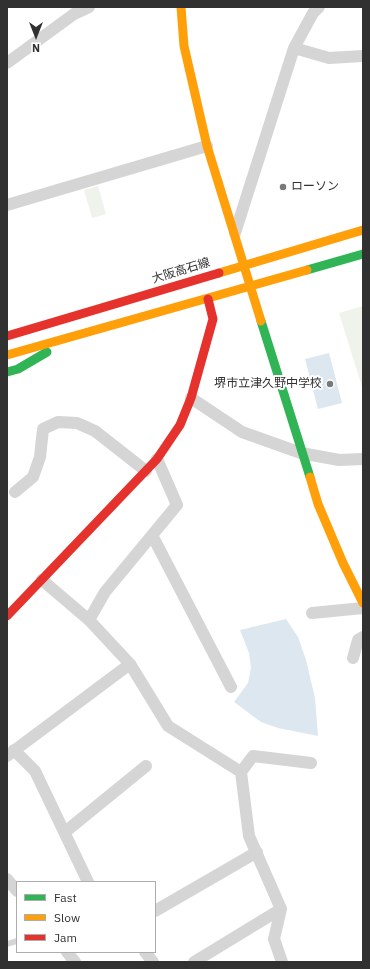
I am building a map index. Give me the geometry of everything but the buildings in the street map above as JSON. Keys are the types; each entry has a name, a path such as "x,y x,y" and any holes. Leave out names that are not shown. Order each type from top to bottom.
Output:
{"street":[{"path":"7,63 74,14 89,7"},
{"path":"181,7 184,46 207,146 235,233 250,287 318,504 343,563 363,602"},
{"path":"235,233 294,48 312,9"},
{"path":"294,48 329,58 363,56"},
{"path":"7,205 207,146"},
{"name":"大阪高石線","path":"7,336 244,264 363,230"},
{"path":"7,355 363,254"},
{"path":"7,616 157,459 180,425 191,398 213,319 208,299"},
{"path":"52,314 71,316"},
{"path":"7,372 18,368 75,336"},
{"path":"191,398 242,432 302,453 339,460 363,459"},
{"path":"15,492 33,477 40,457 42,429 58,422 77,423 95,431 146,471"},
{"path":"90,620 105,592 177,505 157,459"},
{"path":"152,535 231,687"},
{"path":"42,580 90,620 130,664 168,726 241,772"},
{"path":"312,613 363,608"},
{"path":"353,658 358,640 363,637"},
{"path":"88,881 35,771 10,753 130,664"},
{"path":"282,962 274,939 281,909 249,836 241,772 253,756 311,763"},
{"path":"65,832 146,766"},
{"path":"156,910 257,852"},
{"path":"7,879 16,890"},
{"path":"199,961 281,909"},
{"path":"146,953 153,962"}],"shaded area":[{"path":"98,186 106,214 92,218 84,190"},
{"path":"363,306 363,390 339,313"},
{"path":"329,353 342,403 318,409 305,359"},
{"path":"286,619 298,637 306,660 315,698 318,736 278,728 261,722 234,702 248,683 251,668 249,653 240,630"}],"traffic: fast":[{"path":"307,270 363,254"},
{"path":"261,321 310,477"},
{"path":"7,372 18,369 47,352"}],"traffic: slow":[{"path":"181,7 184,46 207,146 261,321"},
{"path":"219,273 363,230"},
{"path":"7,355 307,270"},
{"path":"310,477 318,504 343,563 363,603"}],"traffic: jam":[{"path":"7,336 219,273"},
{"path":"7,616 157,459 180,425 191,398 213,319 208,299"}],"place":[{"name":"ローソン","path":"283,187"},
{"name":"堺市立津久野中学校","path":"330,384"}]}
